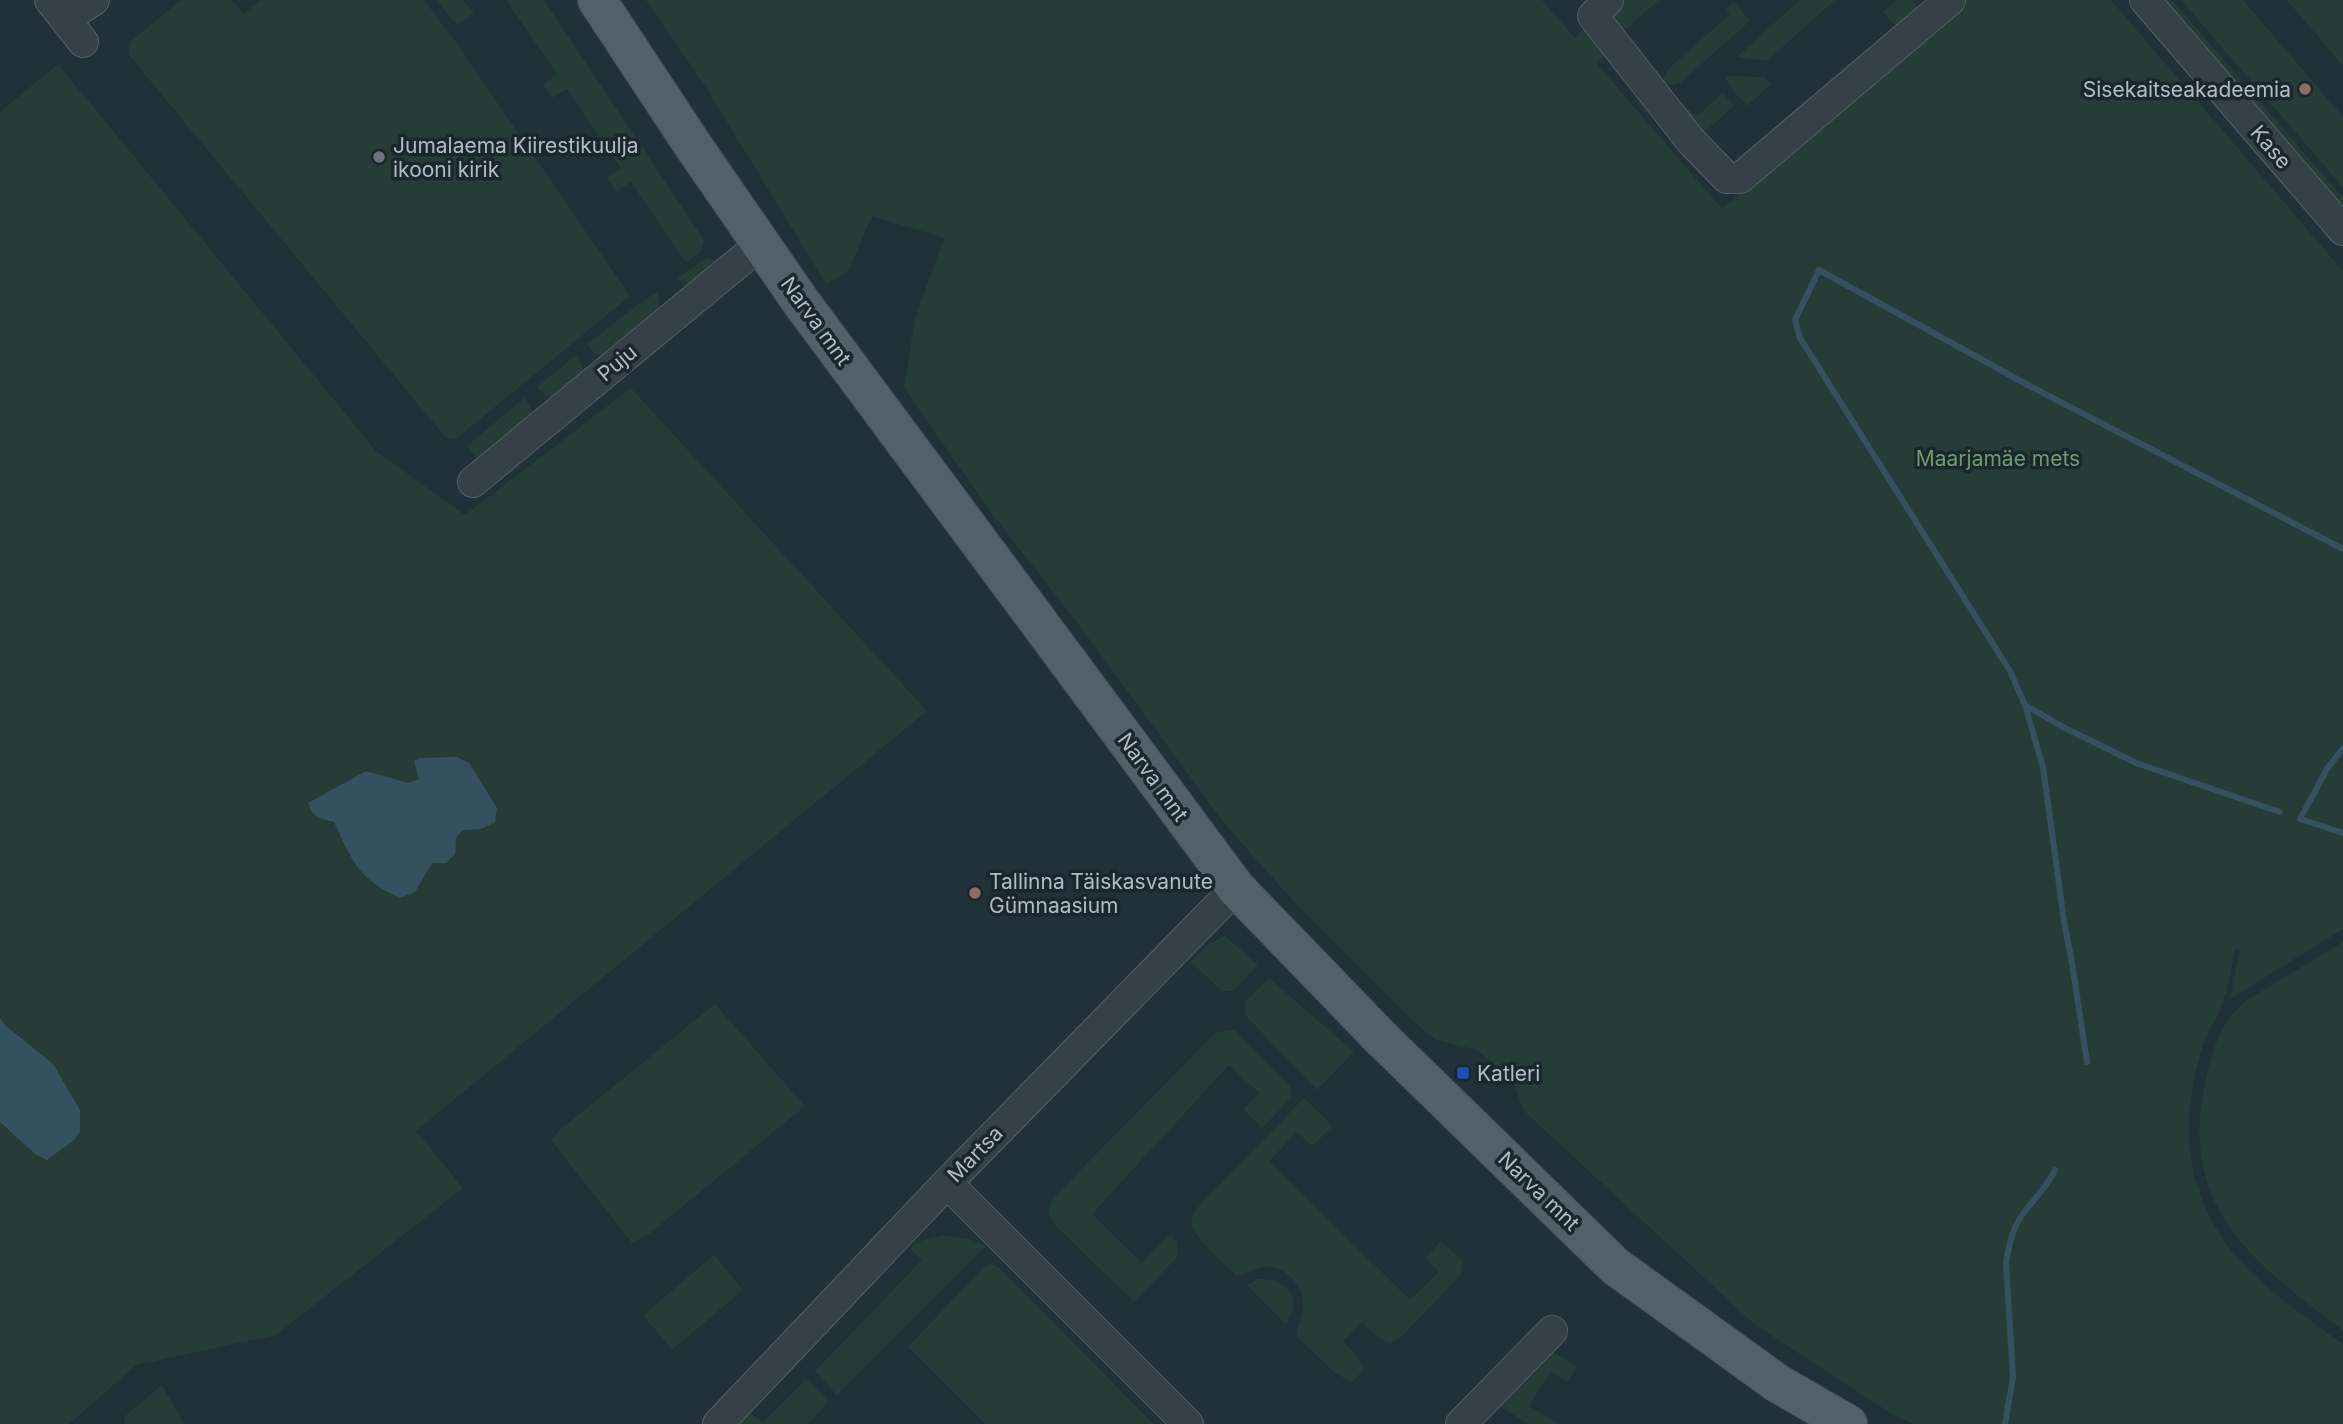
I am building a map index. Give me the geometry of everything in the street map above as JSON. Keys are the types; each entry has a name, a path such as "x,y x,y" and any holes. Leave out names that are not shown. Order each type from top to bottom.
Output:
{"main road":[{"name":"Narva mnt","path":"597,0 807,310 1236,888 1381,1038 1615,1266 1777,1383 1848,1424"}],"street":[{"path":"83,42 57,9 94,0"},
{"path":"1608,0 1592,16 1691,141 1727,178 1740,178 1950,0"},
{"name":"Kase","path":"2145,0 2343,230"},
{"name":"Puju","path":"473,482 761,244"},
{"name":"Martsa","path":"718,1424 947,1183 1236,888"},
{"path":"947,1183 1188,1424"},
{"path":"1461,1424 1552,1331"}],"green space":[{"path":"181,0 232,0 244,14 260,0 424,0 630,296 456,439 446,438 129,55 130,42"},
{"path":"436,0 463,0 474,13 457,25"},
{"path":"506,0 544,0 704,240 701,252 686,263 631,182 616,192 607,178 621,168 567,89 552,98 543,85 557,74"},
{"name":"Maarjamäe mets","path":"646,0 1542,0 1575,38 1589,24 1605,56 1597,64 1722,209 1965,0 2111,0 2343,271 2343,929 2230,999 2240,950 2235,949 2223,1000 2203,1045 2194,1079 2190,1145 2195,1176 2205,1206 2220,1234 2240,1261 2294,1309 2343,1344 2343,1424 1914,1424 1892,1414 1754,1324 1524,1111 1512,1080 1477,1050 1436,1040 1414,1022 1296,904 1224,823 1076,621 992,514 904,388 915,318 944,238 872,216 848,271 826,284 707,89"},
{"path":"1621,0 1659,0 1620,34 1615,17"},
{"path":"1800,0 1835,0 1767,61 1737,57"},
{"path":"1896,0 1914,0 1918,10 1900,31 1883,12"},
{"path":"2159,0 2172,0 2343,198 2343,214"},
{"path":"2181,0 2243,0 2343,117 2343,187"},
{"path":"2287,0 2343,0 2343,66"},
{"path":"1734,2 1750,21 1680,83 1671,85 1662,81 1668,69 1730,14 1726,9"},
{"path":"58,64 376,451 465,515 631,388 927,711 416,1131 463,1188 276,1335 136,1365 69,1424 0,1424 0,112"},
{"path":"1726,76 1764,77 1771,84 1747,106 1728,85"},
{"path":"1723,93 1734,106 1700,136 1684,106 1697,116"},
{"path":"707,258 718,262 691,283 677,279"},
{"path":"658,291 660,312 602,356 594,353 587,344"},
{"path":"575,356 582,363 583,375 555,398 546,396 537,387"},
{"path":"524,398 531,407 531,417 480,463 467,446"},
{"path":"1225,936 1258,965 1233,991 1222,991 1191,962 1210,943"},
{"path":"2343,942 2343,1330 2280,1281 2253,1256 2230,1228 2213,1198 2203,1165 2200,1127 2211,1060 2218,1038 2230,1018 2247,1000"},
{"path":"1269,978 1354,1052 1317,1090 1245,1015 1246,1001"},
{"path":"715,1004 805,1106 649,1234 632,1243 551,1140"},
{"path":"1234,1030 1290,1086 1292,1097 1262,1128 1243,1109 1259,1093 1229,1065 1092,1214 1142,1263 1170,1235 1177,1242 1178,1256 1134,1302 1052,1222 1049,1209 1052,1199 1216,1032"},
{"path":"1304,1098 1333,1126 1312,1146 1297,1132 1269,1161 1410,1300 1439,1272 1425,1258 1441,1241 1463,1261 1461,1275 1399,1339 1389,1343 1376,1336 1362,1322 1343,1341 1357,1356 1364,1369 1352,1383 1334,1372 1297,1337 1303,1304 1300,1290 1291,1277 1271,1267 1237,1276 1204,1244 1192,1224 1193,1215 1201,1204"},
{"path":"943,1235 972,1240 986,1246 837,1395 815,1371 922,1260 910,1248 923,1240"},
{"path":"714,1255 743,1290 672,1350 643,1315"},
{"path":"991,1264 1000,1268 1153,1424 985,1424 908,1347 984,1267"},
{"path":"1257,1279 1277,1282 1290,1291 1293,1305 1286,1324 1247,1285"},
{"path":"1547,1349 1577,1366 1568,1382 1551,1371 1529,1406 1558,1424 1528,1424 1495,1403"},
{"path":"806,1379 829,1402 808,1424 739,1424 748,1414 763,1422"},
{"path":"162,1385 184,1424 125,1424 124,1417"}],"water":[{"path":"457,757 469,763 497,808 495,822 481,829 463,830 456,838 455,854 446,863 432,863 415,892 400,898 375,884 358,868 334,822 317,817 308,803 366,771 408,783 419,779 414,761 421,758"},
{"path":"0,1018 53,1064 80,1110 80,1131 75,1139 47,1160 35,1154 0,1122"}],"waterway":[{"path":"2280,812 2136,763 2025,705 2010,671 1800,338 1795,320 1819,270 2028,385 2343,549"},
{"path":"2025,705 2043,767 2087,1062"},
{"path":"2343,748 2327,769 2300,819 2343,833"},
{"path":"2005,1424 2013,1377 2006,1263 2021,1217 2055,1170"}],"place":[{"name":"Sisekaitseakadeemia","path":"2305,89"},
{"name":"Jumalaema Kiirestikuulja ikooni kirik","path":"379,157"},
{"name":"Tallinna Täiskasvanute Gümnaasium","path":"975,893"},
{"name":"Katleri","path":"1463,1073"}]}
